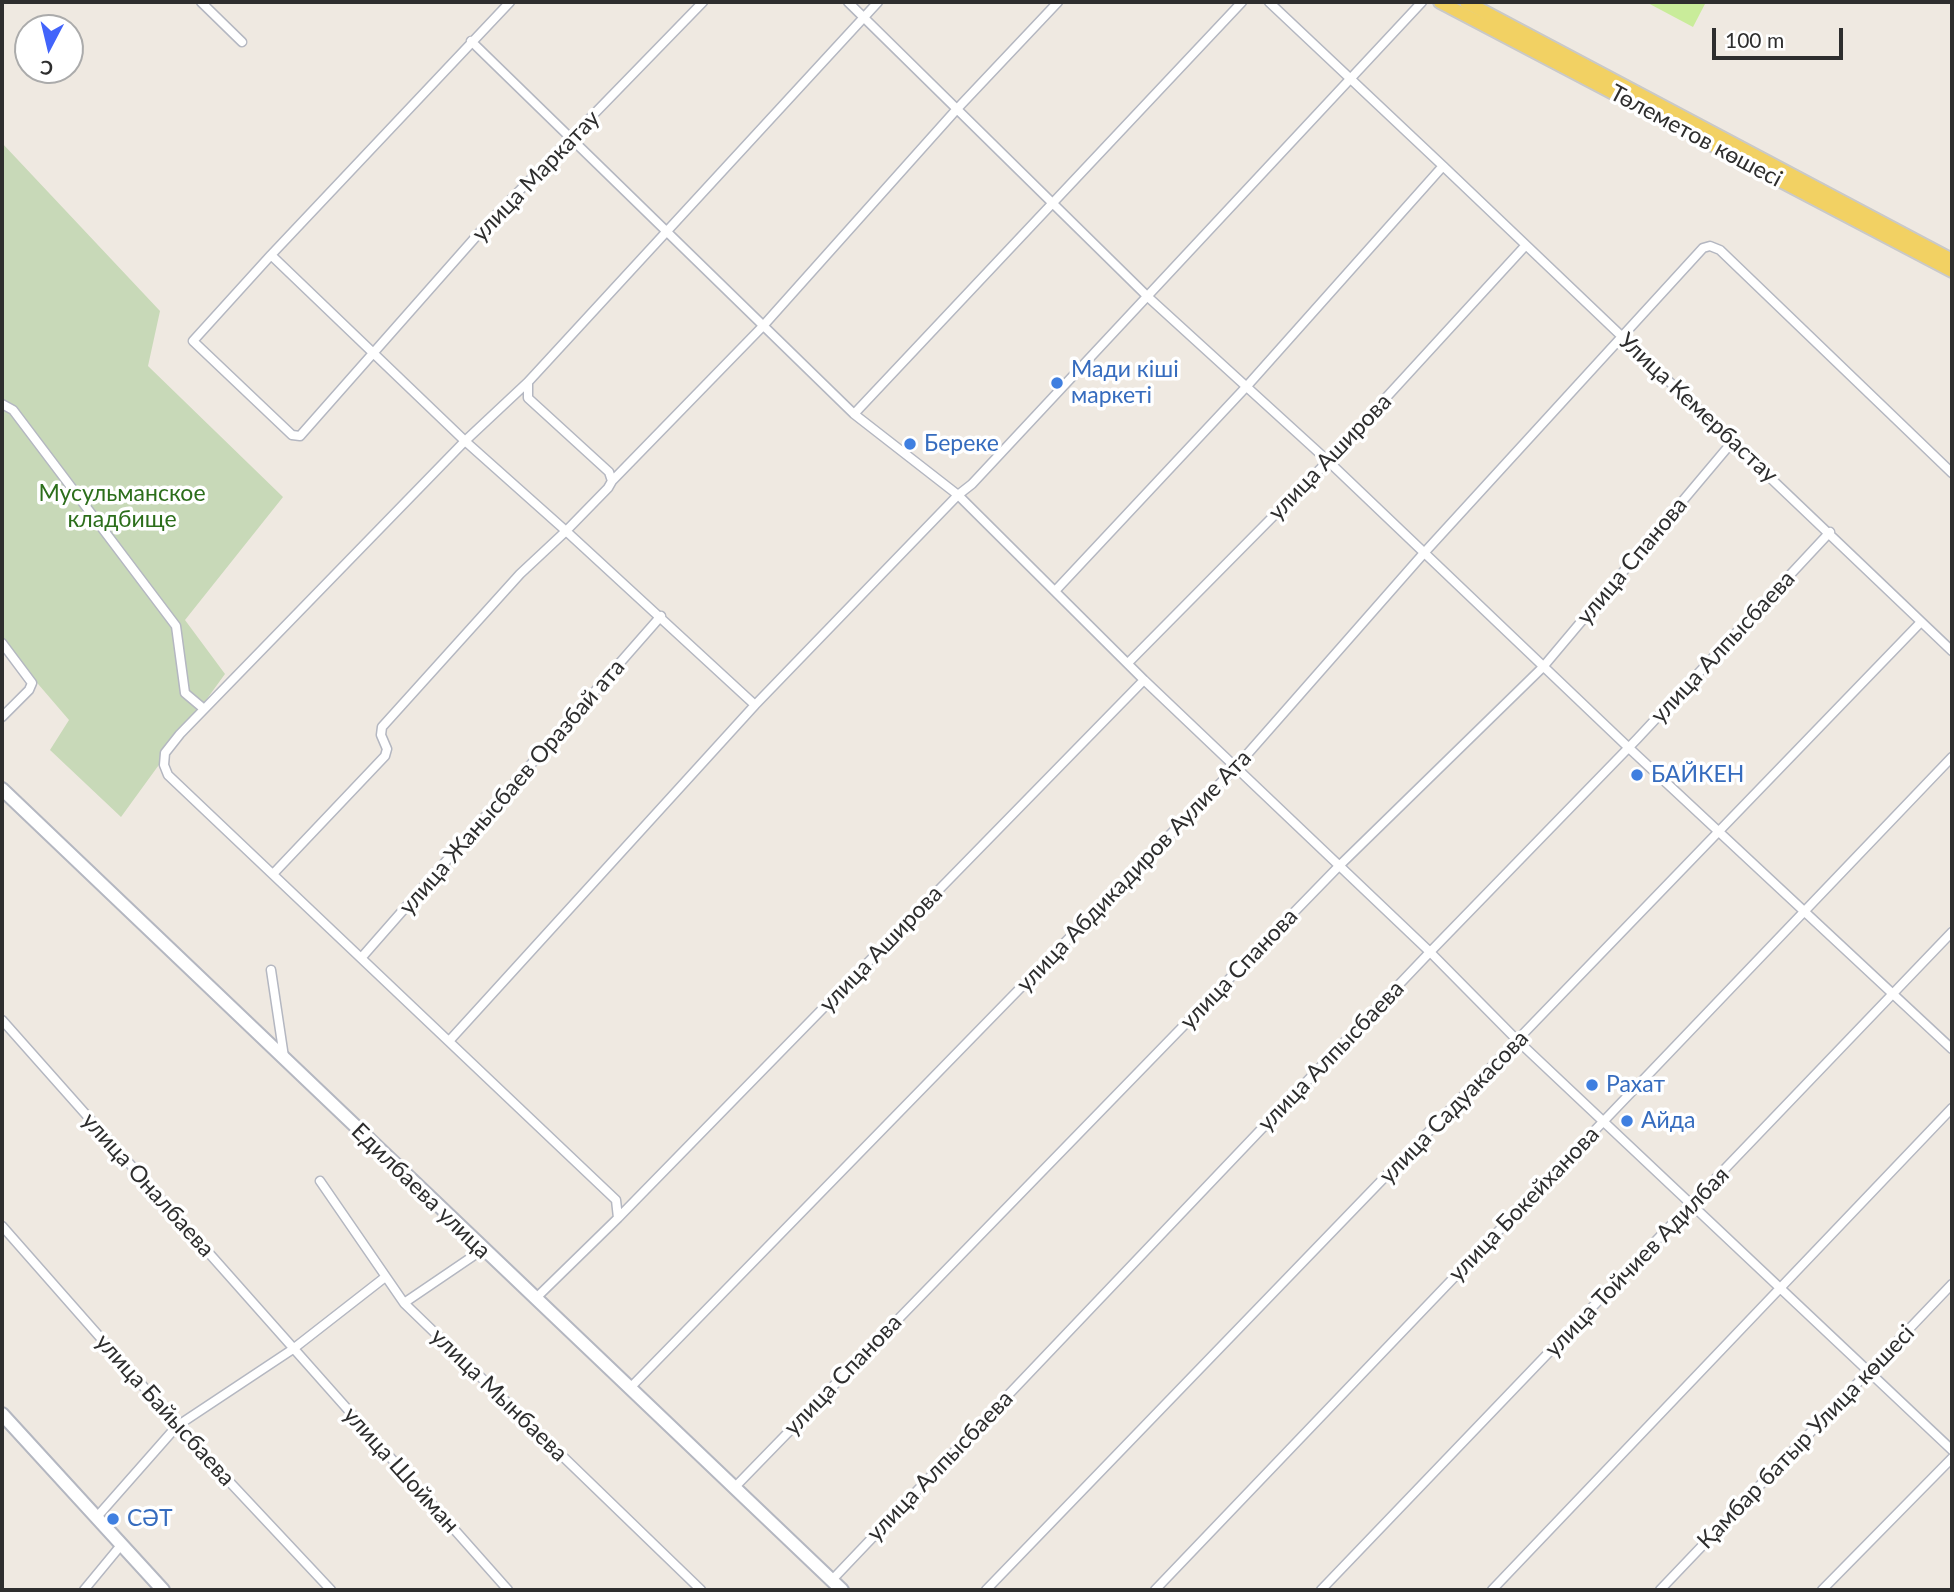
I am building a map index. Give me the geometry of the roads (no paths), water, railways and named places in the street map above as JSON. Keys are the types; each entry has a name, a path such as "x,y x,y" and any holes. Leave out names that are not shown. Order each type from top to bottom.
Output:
{"main road":[{"name":"Төлеметов көшесі","path":"1440,2 1952,271"},
{"name":"Төлеметов көшесі","path":"1466,2 1952,260"}],"street":[{"path":"201,2 242,42"},
{"path":"510,2 271,255 465,441 662,616 755,705"},
{"name":"улица Маркатау","path":"271,255 193,341 292,435 300,436 488,223 703,2"},
{"path":"848,2 1148,297 1328,461 1543,667 1952,1049"},
{"path":"618,1219 616,1200 167,775 165,754 204,709 465,441 528,382 877,2"},
{"path":"272,874 385,757 387,749 381,735 382,727 520,573 566,531 764,326 956,110 1058,2"},
{"path":"854,414 1242,2"},
{"name":"Улица Кемербастау","path":"1269,2 1353,78 1952,651"},
{"path":"450,1040 755,705 958,495 972,484 1422,2"},
{"path":"471,41 854,414 958,495 1144,680 1430,952 1518,1041 1693,1204 1867,1373 1952,1450"},
{"path":"1056,590 1247,386 1443,166"},
{"name":"улица Аширова","path":"1128,663 1328,461 1526,245"},
{"name":"улица Абдикадиров Аулие Ата","path":"629,1388 1236,767 1424,553 1703,248 1710,246 1720,250 1952,473"},
{"path":"528,382 528,398 609,472 612,481"},
{"path":"2,404 13,410 176,626 185,693 204,709"},
{"name":"улица Спанова","path":"734,1488 1339,866 1543,667 1733,441"},
{"name":"улица Алпысбаева","path":"832,1580 1430,952 1629,748 1830,532"},
{"name":"улица Жанысбаев Оразбай ата","path":"362,957 662,616"},
{"name":"улица Садуакасова","path":"986,1590 1921,622"},
{"path":"2,643 32,683 29,690 2,717"},
{"name":"улица Аширова","path":"534,1300 618,1219 1144,680"},
{"name":"улица Бокейханова","path":"1155,1590 1952,757"},
{"name":"Едилбаева улица","path":"2,789 534,1300 842,1590"},
{"name":"улица Тойчиев Адилбая","path":"1321,1590 1952,932"},
{"path":"271,970 285,1060"},
{"name":"улица Оналбаева","path":"2,1020 294,1349"},
{"path":"1492,1590 1952,1108"},
{"name":"улица Мынбаева","path":"320,1181 384,1278 404,1303 701,1590"},
{"name":"улица Байысбаева","path":"2,1226 177,1426 331,1590"},
{"path":"404,1303 482,1250"},
{"path":"96,1518 177,1426 294,1349 384,1278"},
{"name":"Қамбар батыр Улица көшесі","path":"1660,1590 1952,1284"},
{"name":"улица Шойман","path":"294,1349 508,1590"},
{"path":"2,1414 163,1590"},
{"path":"1822,1590 1952,1458"},
{"path":"84,1590 122,1544"}],"place":[{"name":"Мади кіші маркеті","path":"1057,383"},
{"name":"Береке","path":"910,444"},
{"name":"БАЙКЕН","path":"1637,775"},
{"name":"Рахат","path":"1592,1085"},
{"name":"Айда","path":"1627,1121"},
{"name":"СƏТ","path":"113,1519"}],"park label":[{"name":"Мусульманское кладбище","path":"122,507"}]}
